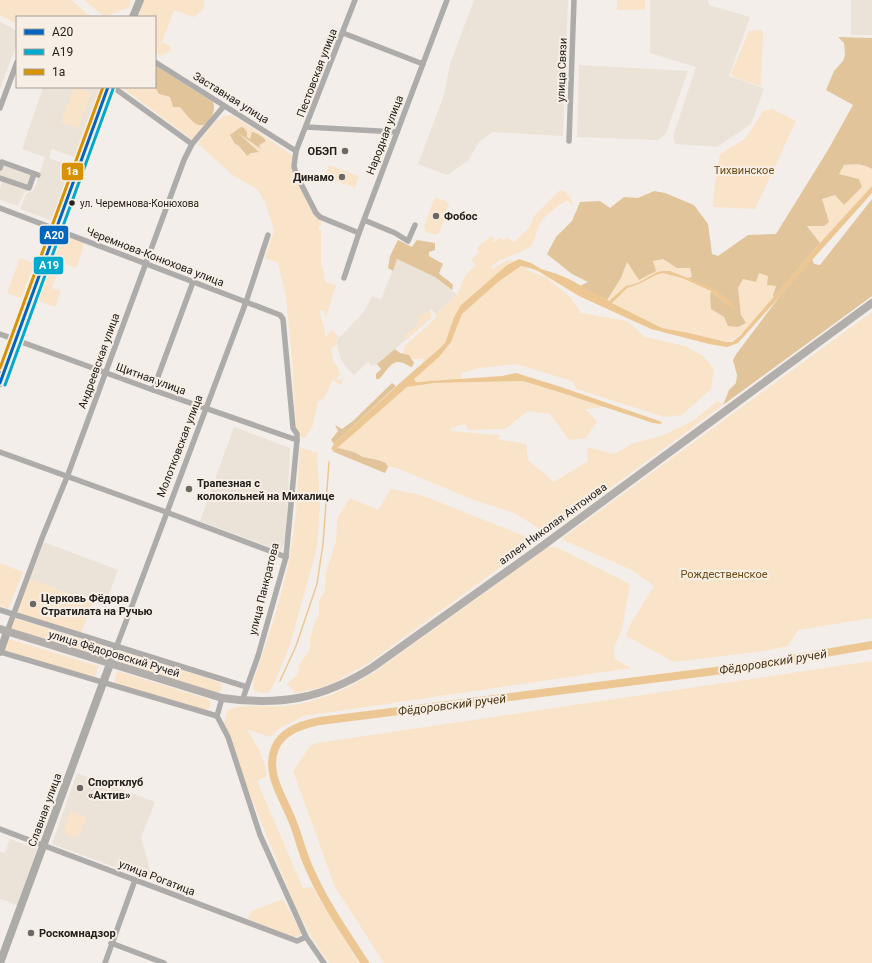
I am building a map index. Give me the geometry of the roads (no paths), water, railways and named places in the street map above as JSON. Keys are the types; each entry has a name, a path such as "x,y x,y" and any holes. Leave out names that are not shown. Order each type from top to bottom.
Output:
{"main road":[{"name":"аллея Николая Антонова","path":"222,698 242,701 284,700 312,695 337,687 361,675 541,547 872,302"},
{"name":"улица Фёдоровский Ручей","path":"3,631 222,698"}],"street":[{"path":"134,16 140,0"},
{"name":"Пестовская улица","path":"296,152 355,0"},
{"name":"Народная улица","path":"344,278 359,233 447,0"},
{"name":"улица Связи","path":"570,141 574,0"},
{"path":"343,32 423,64"},
{"name":"Заставная улица","path":"156,63 296,152"},
{"path":"0,108 16,65"},
{"path":"0,383 108,88"},
{"path":"114,88 192,144"},
{"name":"Андреевская улица","path":"3,631 13,615 67,477 184,160 192,144 224,106"},
{"path":"306,127 397,132"},
{"path":"296,152 294,166 296,174 316,212 324,219 359,233"},
{"path":"0,168 2,162 36,174 29,188 0,178"},
{"name":"Черемнова-Конюхова улица","path":"0,208 280,315"},
{"path":"364,220 396,233 408,241 415,225"},
{"name":"Молотковская улица","path":"110,664 246,302 268,235"},
{"path":"153,390 193,282"},
{"name":"улица Панкратова","path":"242,701 258,656 286,557 297,434 293,428 284,327 283,319 280,315"},
{"name":"Щитная улица","path":"0,334 205,409 297,440"},
{"path":"0,452 286,557"},
{"path":"0,610 247,687"},
{"path":"3,631 0,652 217,716"},
{"name":"Славная улица","path":"0,963 110,664"},
{"path":"222,698 217,716 228,737 260,835 306,937 324,963"},
{"name":"улица Рогатица","path":"0,829 297,941 306,937"},
{"path":"104,963 135,880"},
{"path":"112,943 164,963"}],"waterway":[{"path":"280,681 296,646 317,584 323,544 329,462"},
{"name":"Фёдоровский ручей","path":"365,963 319,889 305,858 294,825 276,785 272,767 272,757 278,742 288,732 301,726 320,721 739,668 872,645"}],"place":[{"name":"ОБЭП","path":"345,151"},
{"name":"Динамо","path":"342,177"},
{"name":"ул. Черемнова-Конюхова","path":"72,203"},
{"name":"Фобос","path":"436,216"},
{"name":"Трапезная с колокольней на Михалице","path":"189,489"},
{"name":"Церковь Фёдора Стратилата на Ручью","path":"33,604"},
{"name":"Спортклуб «Актив»","path":"80,788"},
{"name":"Роскомнадзор","path":"31,933"}],"park label":[{"name":"Тихвинское","path":"744,170"},
{"name":"Рождественское","path":"724,574"}]}
